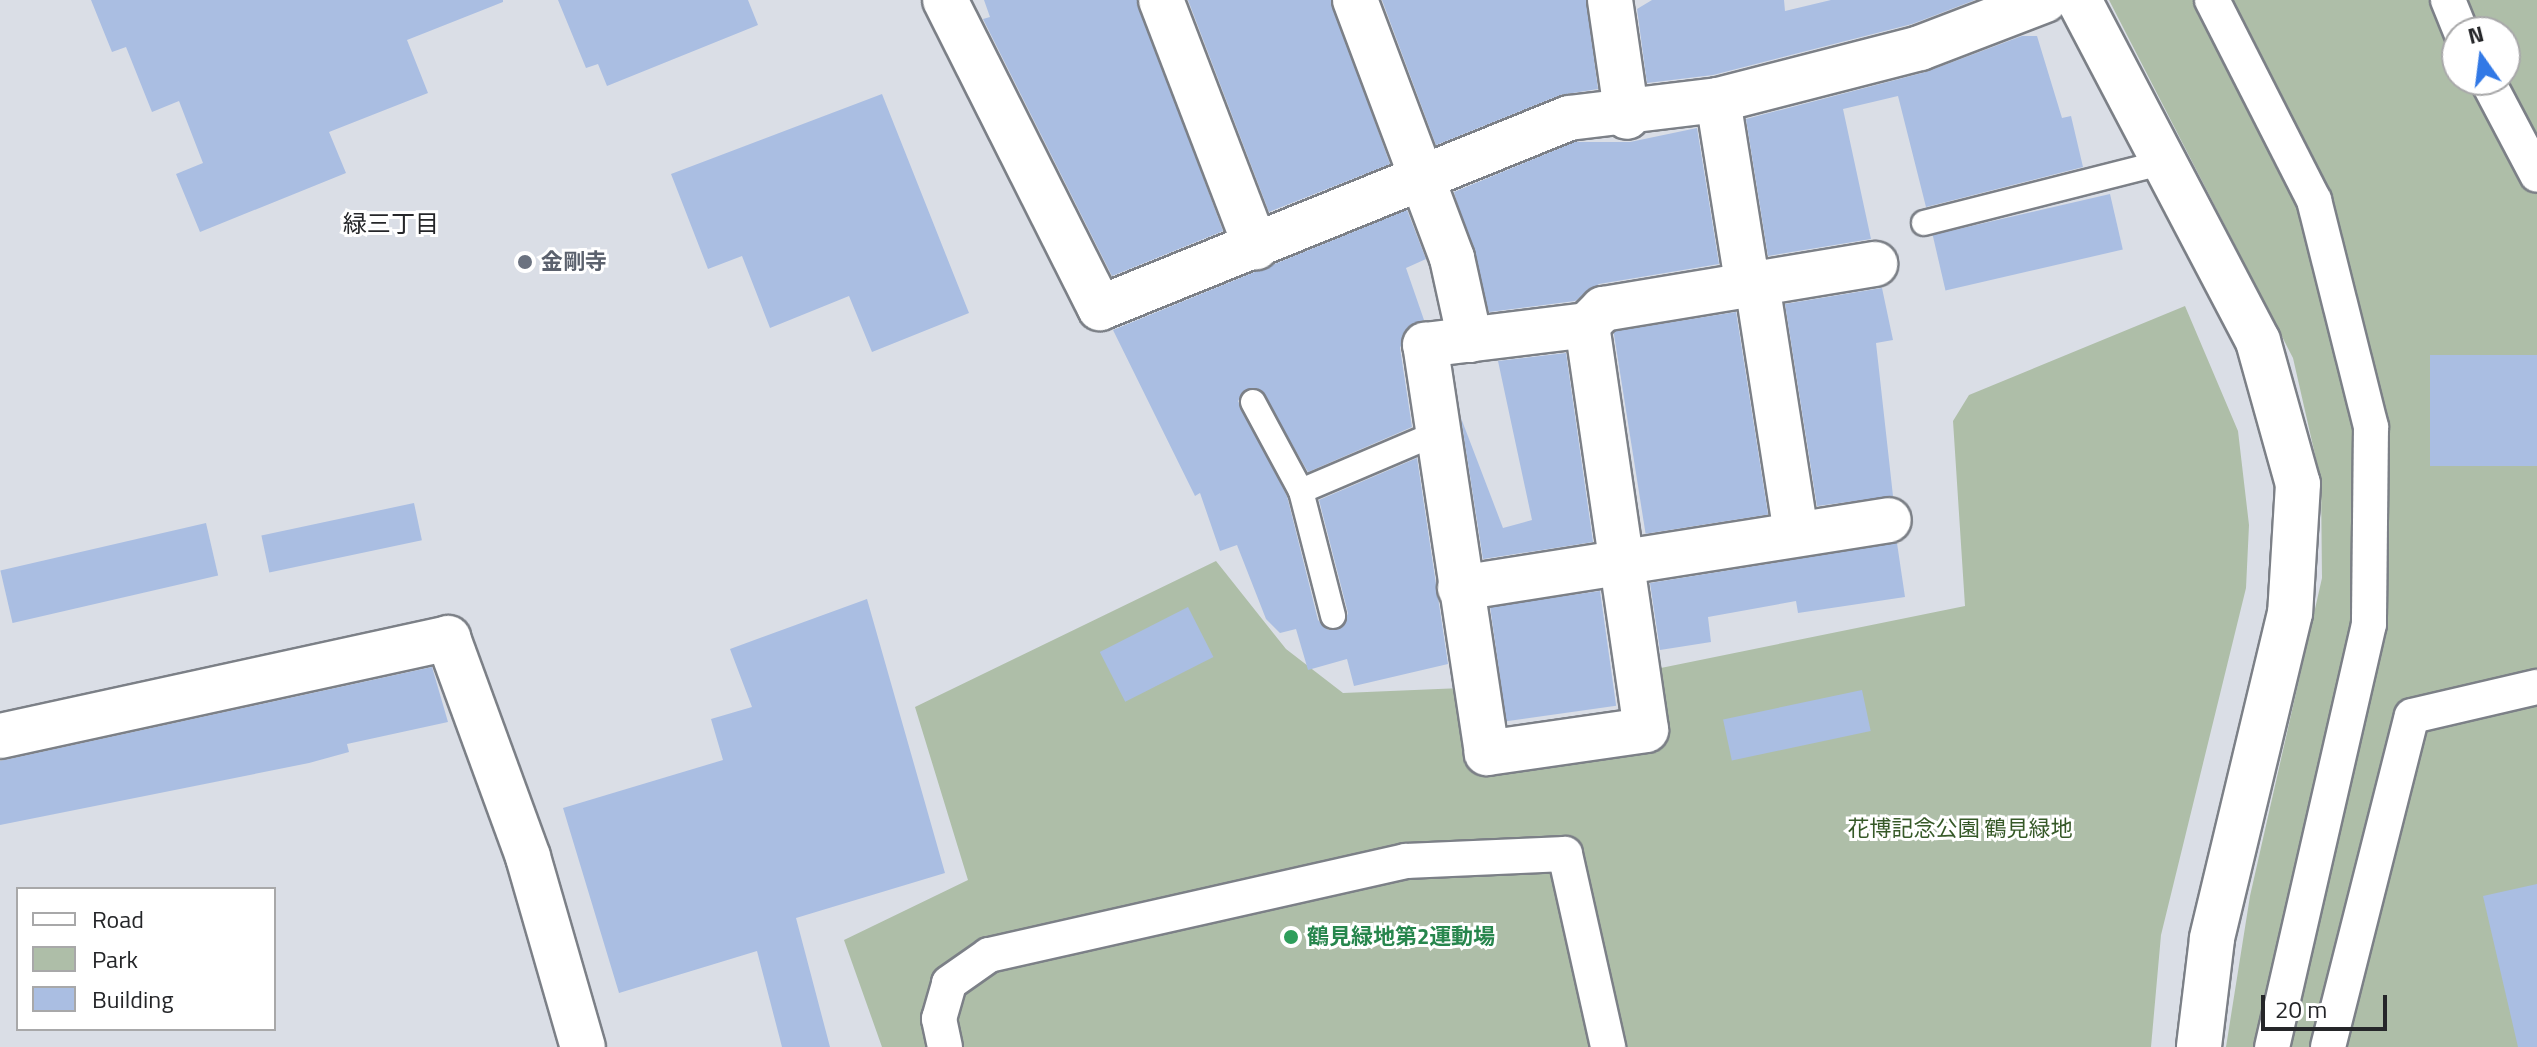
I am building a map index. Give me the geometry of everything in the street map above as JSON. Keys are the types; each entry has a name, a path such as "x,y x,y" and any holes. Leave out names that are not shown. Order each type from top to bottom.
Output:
{"street":[{"path":"945,0 1100,308 1424,180 1569,118 1604,110 1627,117 1718,100 1920,48 2045,0"},
{"path":"1161,0 1256,247"},
{"path":"1355,0 1424,180 1470,340"},
{"path":"1610,0 1627,117"},
{"path":"2079,0 2258,341 2284,414 2298,498 2290,613 2212,939 2199,1047"},
{"path":"2212,0 2314,200 2371,427 2369,624 2272,1047"},
{"path":"2495,96 2537,175"},
{"path":"1718,100 1745,269 1757,284 1796,534"},
{"path":"1587,325 1646,730 1487,753 1425,345 1587,325 1603,309 1875,264"},
{"path":"1460,588 1624,565 1889,520"},
{"path":"0,736 448,638 528,857 583,1047"},
{"path":"2328,1047 2412,716 2537,687"},
{"path":"945,1047 939,1019 949,983 989,955 1406,861 1565,854 1608,1047"}],"lane":[{"path":"1924,223 2165,162"},
{"path":"1253,402 1301,491 1333,616"},
{"path":"1301,491 1439,432"}],"green space":[{"path":"2109,0 2537,0 2537,1047 2226,1047 2250,896 2322,578 2321,481 2293,358"},
{"name":"花博記念公園 鶴見緑地","path":"2185,306 2238,431 2249,525 2246,588 2161,935 2151,1047 882,1047 844,940 968,880 915,707 1216,561 1286,649 1343,693 1462,688 1476,765 1658,739 1651,670 1965,606 1953,421 1969,395"}],"building":[{"path":"91,0 503,2 407,40 428,93 329,132 346,173 200,232 176,174 203,163 179,101 152,112 126,47 112,52"},
{"path":"558,0 748,0 758,25 607,86 598,64 586,68"},
{"path":"984,0 1137,0 1223,231 1112,276 983,19 990,17"},
{"path":"1188,0 1331,0 1390,164 1269,212"},
{"path":"1382,0 1586,0 1598,89 1560,95 1436,145"},
{"path":"1652,0 1784,0 1785,11 1831,0 1975,0 1912,24 1713,75 1647,83 1637,9"},
{"path":"2022,36 2037,36 2062,118 2071,116 2083,167 1926,207 1898,96 1843,109 1871,239 1768,256 1746,119 1926,72"},
{"path":"882,94 969,313 872,352 849,296 770,328 742,256 708,269 671,174"},
{"path":"1697,128 1719,264 1599,284 1575,301 1489,312 1454,192 1575,142 1630,142"},
{"path":"2110,194 2123,250 1945,290 1933,235"},
{"path":"1407,210 1426,259 1406,268 1424,320 1409,326 1400,348 1412,427 1308,472 1261,390 1247,389 1238,401 1287,496 1318,620 1328,630 1343,627 1348,613 1319,500 1417,458 1448,664 1354,686 1347,659 1308,670 1296,629 1280,633 1266,619 1237,545 1220,551 1200,493 1195,496 1113,330"},
{"path":"1882,288 1893,340 1876,343 1893,496 1817,506 1785,304"},
{"path":"1736,312 1768,514 1646,534 1614,331"},
{"path":"1566,353 1593,542 1483,559 1461,418 1503,528 1532,520 1498,361"},
{"path":"2430,355 2537,355 2537,466 2430,466"},
{"path":"414,503 422,540 269,573 261,535"},
{"path":"206,523 218,576 13,623 0,570"},
{"path":"1897,543 1905,597 1798,613 1796,601 1708,617 1711,642 1660,650 1650,583"},
{"path":"1600,591 1616,706 1506,721 1490,606"},
{"path":"867,599 945,873 796,918 830,1047 782,1047 757,951 619,993 563,808 723,760 711,719 752,707 730,649"},
{"path":"1188,607 1213,657 1125,702 1100,652"},
{"path":"432,667 448,722 347,744 349,752 309,763 0,825 0,761"},
{"path":"1862,690 1871,731 1732,761 1723,720"},
{"path":"2537,884 2537,1047 2518,1047 2483,896"}],"place":[{"name":"金剛寺","path":"525,262"},
{"name":"鶴見緑地第2運動場","path":"1291,937"}],"district":[{"name":"緑三丁目","path":"391,224"}]}
